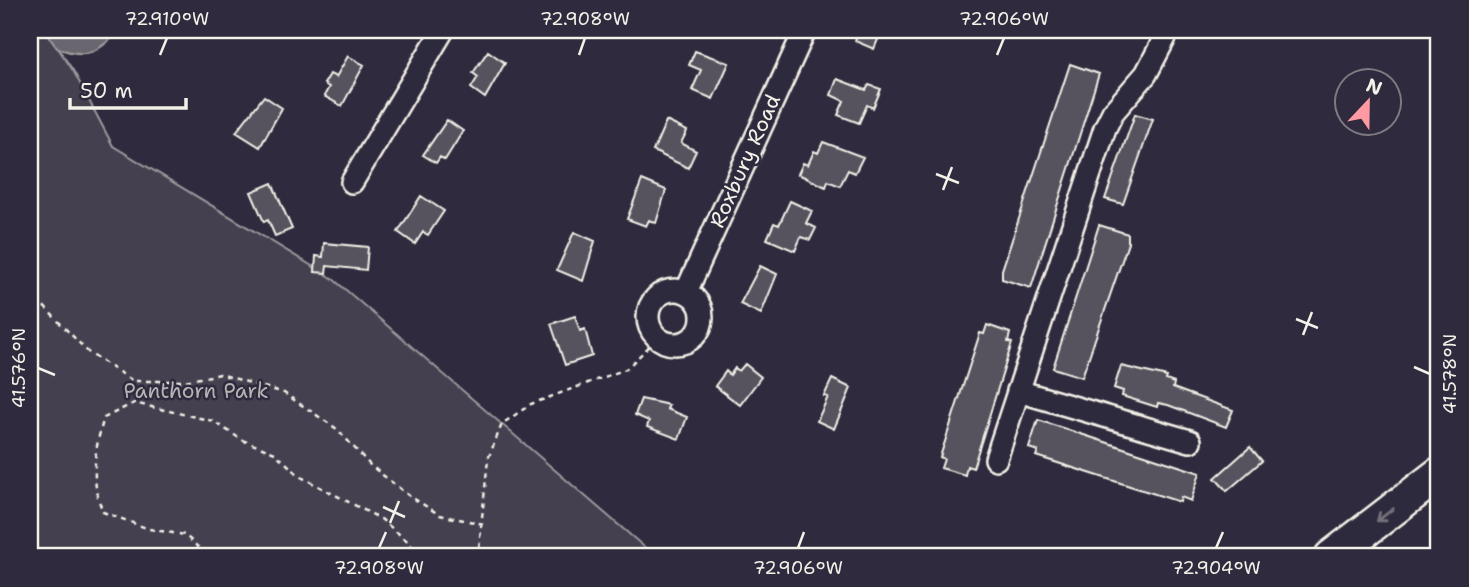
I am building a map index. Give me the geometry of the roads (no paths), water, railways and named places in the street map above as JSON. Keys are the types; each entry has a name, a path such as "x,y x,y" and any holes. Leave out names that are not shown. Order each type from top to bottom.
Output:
{"highway":[{"path":"1331,557 1439,474"}],"street":[{"path":"352,183 443,30"},
{"name":"Roxbury Road","path":"686,292 805,30"},
{"path":"996,459 1105,128 1113,112 1146,74 1169,30"},
{"path":"667,291 686,292 700,309 698,331 678,344 658,338 648,322 652,302 667,291"},
{"path":"1018,391 1191,442"}],"park label":[{"name":"Panthorn Park","path":"196,391"}]}
